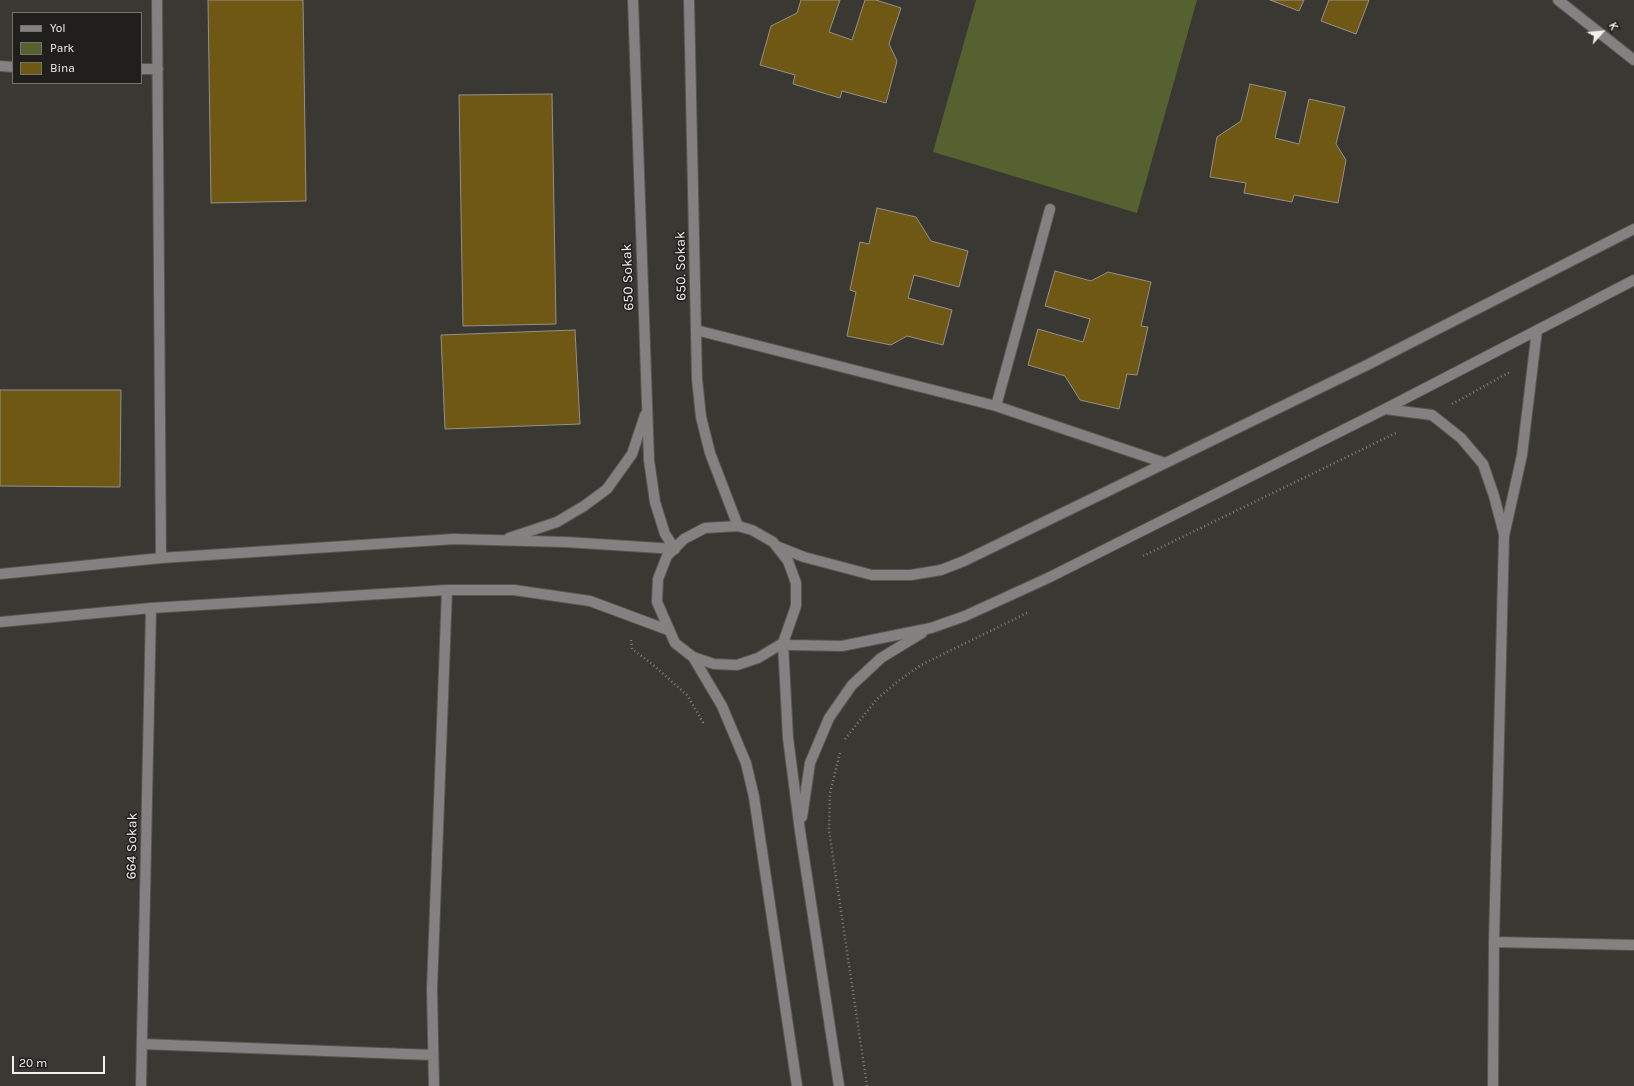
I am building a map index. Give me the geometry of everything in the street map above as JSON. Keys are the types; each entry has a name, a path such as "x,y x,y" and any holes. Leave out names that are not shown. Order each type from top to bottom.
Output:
{"street":[{"path":"158,0 161,558"},
{"name":"650 Sokak","path":"633,0 648,460 655,502 665,534 675,549"},
{"name":"650. Sokak","path":"689,0 696,330 701,416 710,453 738,526"},
{"path":"1558,0 1634,60"},
{"path":"0,66 12,67"},
{"path":"142,69 158,69"},
{"path":"996,406 1050,209"},
{"path":"776,546 804,557 872,575 911,575 941,570 964,561 1367,365 1634,229"},
{"path":"783,643 790,646 842,646 930,628 965,616 1048,578 1385,409 1634,280"},
{"path":"696,330 996,406 1165,463"},
{"path":"1493,1086 1494,942 1504,536 1522,455 1537,330"},
{"path":"502,540 557,522 584,506 607,489 632,454 647,409"},
{"path":"1385,409 1432,415 1461,438 1483,464 1494,496 1504,536"},
{"path":"783,643 758,658 737,665 714,664 693,657 675,643 657,602 658,579 668,556 684,539 705,528 738,526 752,530 773,542 788,561 796,583 796,606 783,643 788,738 800,831 840,1086"},
{"path":"0,574 161,558 454,539 566,542 675,549"},
{"path":"0,622 151,608 447,590 514,590 590,601 668,630"},
{"path":"434,1086 432,989 447,590"},
{"name":"664 Sokak","path":"141,1086 151,608"},
{"path":"800,831 810,763 828,718 852,685 881,658 930,628"},
{"path":"693,657 722,706 748,770 754,797 797,1086"},
{"path":"1494,942 1634,945"},
{"path":"142,1044 433,1055"}],"path":[{"path":"1432,415 1534,359"},
{"path":"1141,558 1397,432"},
{"path":"842,742 877,700 897,682 921,665 1035,610"},
{"path":"628,615 632,649 652,664 687,695 706,726"},
{"path":"840,750 830,793 829,830 868,1086"}],"green space":[{"path":"976,0 1197,0 1137,213 933,152"}],"building":[{"path":"208,0 303,0 306,201 211,203"},
{"path":"801,0 840,0 829,32 852,40 865,0 876,0 901,8 889,44 897,61 886,103 842,91 840,98 793,84 795,75 760,65 771,26 797,13"},
{"path":"1270,0 1304,0 1299,11"},
{"path":"1329,0 1369,0 1356,34 1321,21"},
{"path":"1250,84 1286,92 1275,138 1299,144 1309,99 1345,107 1336,144 1346,160 1338,203 1294,195 1292,202 1244,193 1246,183 1210,177 1217,137 1241,121"},
{"path":"552,94 556,324 463,326 459,95"},
{"path":"877,208 916,217 931,241 968,251 959,287 914,275 908,298 952,310 943,345 907,336 891,345 847,336 856,292 850,290 860,242 869,244"},
{"path":"1055,271 1091,281 1108,272 1151,282 1141,326 1148,327 1137,375 1127,374 1119,409 1080,400 1065,376 1028,365 1038,329 1083,342 1090,319 1045,306"},
{"path":"575,330 580,424 445,429 441,335"},
{"path":"0,390 121,390 120,487 0,486"}]}
